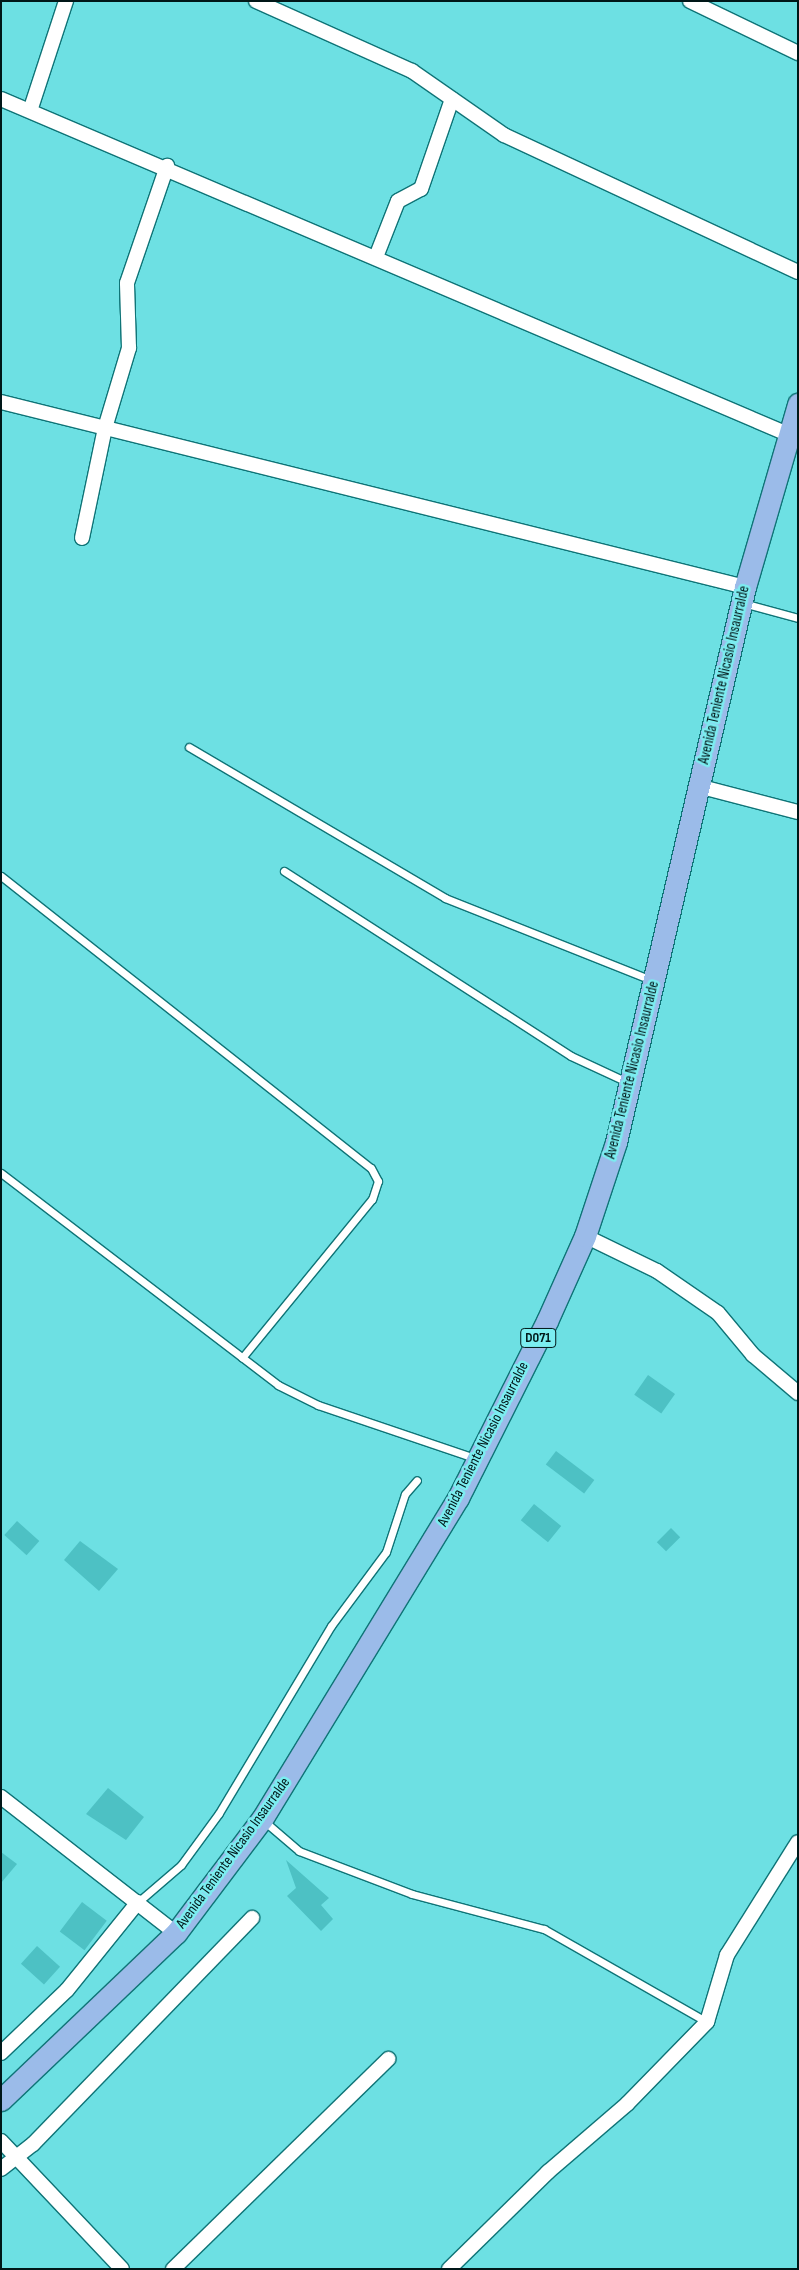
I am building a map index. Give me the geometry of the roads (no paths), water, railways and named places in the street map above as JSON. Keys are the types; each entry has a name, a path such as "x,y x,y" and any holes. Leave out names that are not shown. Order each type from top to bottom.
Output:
{"main road":[{"name":"D071","path":"790,435 798,404"},
{"name":"Avenida Teniente Nicasio Insaurralde","path":"1,2100 176,1933 262,1819 393,1609 477,1458 586,1236 630,1083 743,595 790,435"}],"street":[{"path":"31,108 66,1"},
{"path":"256,1 412,71 504,135 798,272"},
{"path":"690,1 798,53"},
{"path":"1,99 31,108 790,435"},
{"path":"376,257 398,200 421,189 452,99"},
{"path":"82,538 105,428 130,348 127,283 167,166"},
{"path":"1,402 743,595"},
{"path":"698,786 798,812"},
{"path":"586,1236 657,1272 718,1313 753,1355 798,1393"},
{"path":"1,1797 176,1933"},
{"path":"450,2269 548,2172 627,2104 707,2022 727,1955 798,1842"},
{"path":"1,2052 68,1990 138,1902"},
{"path":"1,2169 17,2157 252,1918"},
{"path":"173,2269 388,2060"},
{"path":"1,2141 122,2269"}],"lane":[{"path":"743,595 798,618"},
{"path":"189,747 445,898 653,981"},
{"path":"284,871 571,1056 630,1083"},
{"path":"1,876 371,1168 378,1181 372,1199 242,1358"},
{"path":"1,1172 278,1385 318,1405 477,1458"},
{"path":"138,1902 181,1865 225,1804 332,1626 386,1552 404,1494 417,1480"},
{"path":"262,1819 299,1851 412,1894 544,1929 707,2022"}]}
